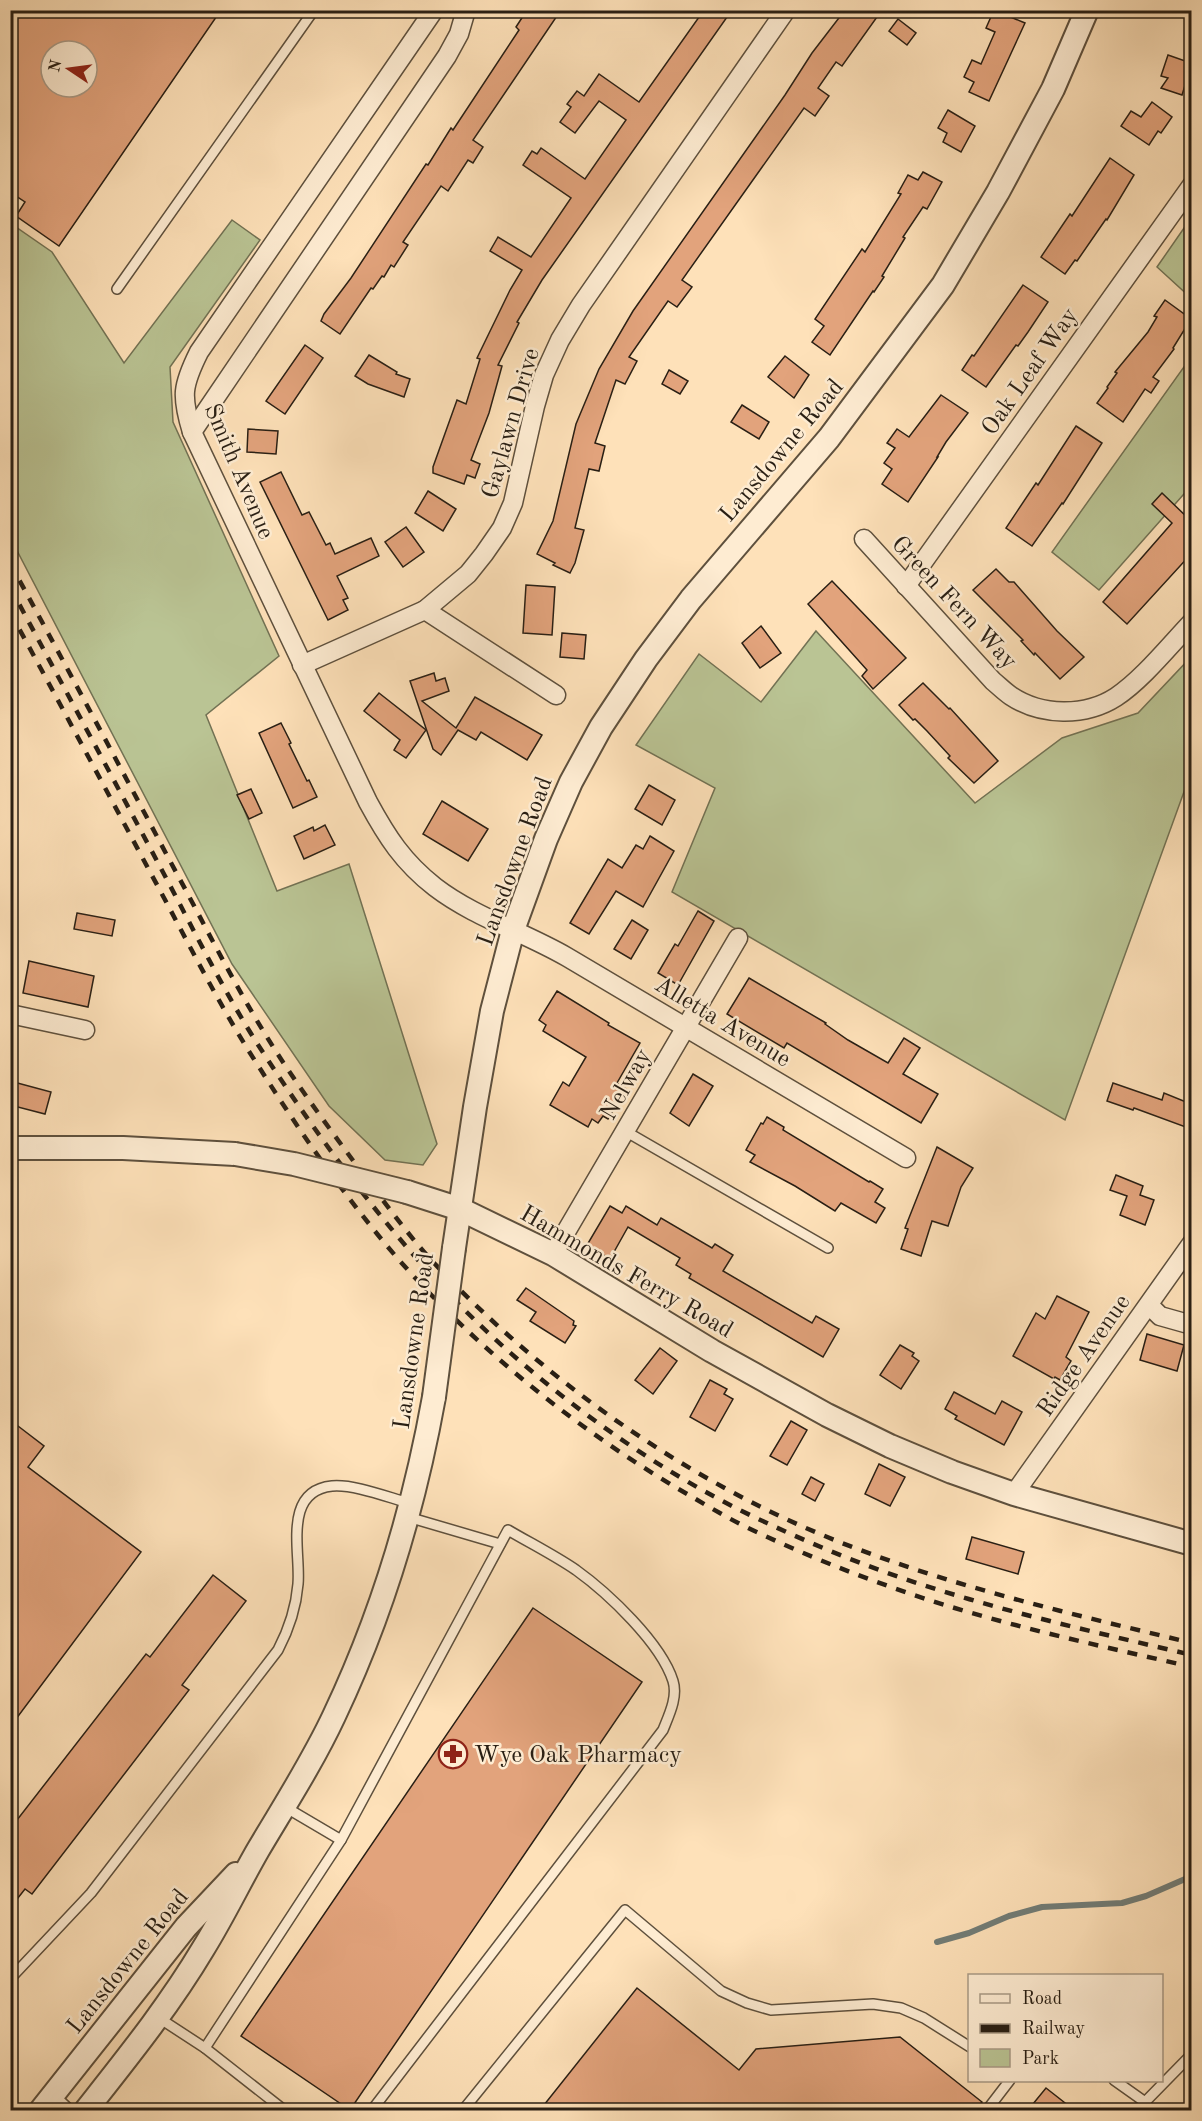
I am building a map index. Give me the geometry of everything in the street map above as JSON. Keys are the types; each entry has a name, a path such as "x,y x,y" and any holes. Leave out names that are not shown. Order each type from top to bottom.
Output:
{"street":[{"name":"Smith Avenue","path":"434,10 199,352 184,388 185,407 192,432 368,802 388,838 410,865 435,887 462,905 513,930"},
{"path":"192,432 447,56 459,34 466,10"},
{"name":"Gaylawn Drive","path":"302,665 425,610 468,574 502,528 513,503 544,375 560,340 581,305 786,10"},
{"name":"Lansdowne Road","path":"86,2110 203,1950 333,1718 370,1636 410,1510 425,1448 475,1107 492,1011 513,930 546,840 571,782 601,727 646,659 691,599 829,438 943,285 998,192 1053,89 1087,10"},
{"name":"Oak Leaf Way","path":"906,586 1191,185"},
{"name":"Green Fern Way","path":"864,539 993,681 1011,696 1030,706 1050,711 1072,711 1096,706 1116,697 1137,679 1191,622"},
{"path":"425,610 556,695"},
{"name":"Alletta Avenue","path":"513,930 553,949 687,1026 906,1158"},
{"name":"Nelway","path":"553,1254 738,938"},
{"path":"10,1014 85,1030"},
{"name":"Hammonds Ferry Road","path":"10,1148 123,1148 235,1154 294,1164 407,1192 460,1209 553,1254 712,1351 827,1415 890,1446 952,1472 1014,1494 1191,1544"},
{"name":"Ridge Avenue","path":"1014,1494 1191,1243"},
{"path":"1149,1305 1160,1316 1191,1325"},
{"name":"Lansdowne Road","path":"55,2105 186,1927 259,1848"}],"lane":[{"path":"117,289 314,10"},
{"path":"625,1131 828,1248"},
{"path":"10,1979 91,1893 278,1650 288,1631 295,1608 298,1581 296,1532 301,1508 310,1496 332,1486 351,1488 500,1544"},
{"path":"205,2048 341,1840 508,1530 576,1571 630,1617 659,1653 673,1682 673,1705 663,1730 372,2110"},
{"path":"285,1807 341,1840"},
{"path":"463,2110 625,1910 721,1990 747,2002 771,2010 873,2004 901,2008 924,2018 968,2046"},
{"path":"156,2017 205,2048 284,2110"},
{"path":"1117,2082 1144,2102 1191,2054"},
{"path":"987,2110 1008,2082"}],"green space":[{"path":"1191,218 1191,298 1157,267"},
{"path":"232,220 260,240 170,367 173,422 279,656 206,715 277,891 349,864 437,1144 423,1165 385,1160 329,1106 232,964 11,539 10,223 52,252 124,363"},
{"path":"1191,357 1191,486 1099,590 1052,552"},
{"path":"816,631 975,803 1062,738 1138,713 1191,657 1191,778 1189,778 1065,1120 672,892 715,788 636,745 699,654 761,702"}],"building":[{"path":"10,10 221,10 59,246 16,216 25,202 10,192"},
{"path":"527,10 561,10 473,140 483,147 473,163 468,160 448,191 441,186 403,242 408,245 394,267 391,265 384,277 382,276 373,289 371,288 340,334 321,321 324,314 351,278 451,128 453,130 519,30 516,27"},
{"path":"704,10 732,10 542,280 517,322 519,323 498,365 502,366 489,413 471,460 480,464 475,478 467,475 464,484 433,473 433,467 457,400 466,404 480,359 477,358 522,270 490,251 498,237 531,257 571,198 523,165 532,151 537,154 541,148 585,179 626,120 599,101 575,133 560,122 571,107 567,104 577,91 584,96 599,74 639,102"},
{"path":"845,10 882,10 842,66 836,62 818,88 829,96 815,116 804,108 682,280 692,287 677,307 668,301 629,357 637,361 625,384 616,380 595,443 605,446 599,471 589,469 575,528 584,530 575,563 570,573 553,565 555,563 537,554 553,521 576,424 599,369 633,311 812,53"},
{"path":"994,10 1025,23 989,101 969,92 974,82 964,77 972,60 981,64 995,32 986,28"},
{"path":"898,19 916,33 907,45 889,31"},
{"path":"1168,55 1191,63 1191,83 1186,82 1182,95 1161,88 1168,78 1161,76"},
{"path":"1152,102 1172,117 1161,133 1158,131 1149,145 1121,126 1131,111 1141,117"},
{"path":"948,110 975,126 961,152 943,142 947,133 938,128"},
{"path":"1110,158 1134,175 1107,220 1065,274 1041,257 1070,214 1072,216"},
{"path":"923,172 942,182 927,209 923,207 903,237 905,238 882,276 884,277 830,355 812,342 824,326 815,319 862,249 865,252 901,194 898,193 908,175 918,180"},
{"path":"1023,285 1048,302 986,387 962,370"},
{"path":"1165,300 1191,319 1174,349 1153,377 1159,381 1151,393 1145,389 1123,422 1097,403 1117,373 1115,372 1148,332 1157,317 1154,316"},
{"path":"305,345 323,358 285,414 266,401"},
{"path":"369,355 397,372 396,374 410,379 404,397 368,384 355,376"},
{"path":"785,356 809,375 794,398 768,377"},
{"path":"669,370 688,381 680,394 662,384"},
{"path":"941,395 968,413 946,442 908,502 882,484 892,469 884,463 895,448 887,443 897,429 909,437"},
{"path":"742,405 769,422 759,439 731,422"},
{"path":"1076,426 1102,443 1063,504 1032,546 1006,528 1036,483 1038,485"},
{"path":"248,429 278,431 276,454 247,452"},
{"path":"281,472 302,515 309,512 326,545 330,543 335,554 371,538 379,556 337,576 348,598 343,600 348,610 328,620 260,482"},
{"path":"428,491 456,509 443,531 415,513"},
{"path":"1162,493 1191,521 1191,554 1127,624 1103,602 1172,523 1152,504"},
{"path":"406,527 424,552 403,567 385,542"},
{"path":"996,569 1009,582 1014,582 1057,631 1084,657 1060,679 1035,653 1034,655 1021,641 1023,640 973,590"},
{"path":"832,581 906,658 873,689 862,676 867,670 808,604"},
{"path":"526,585 555,587 552,635 523,633"},
{"path":"761,626 781,653 760,668 742,643"},
{"path":"562,633 586,635 584,659 560,657"},
{"path":"434,673 436,681 445,678 449,691 422,701 456,728 475,697 542,735 527,760 481,732 476,740 458,730 441,755 433,749 410,681"},
{"path":"923,683 950,708 998,761 974,783 948,758 950,756 927,731 899,705"},
{"path":"379,693 426,730 406,758 394,750 400,740 364,711"},
{"path":"281,723 307,781 309,780 317,797 293,808 259,733"},
{"path":"649,785 675,800 662,825 635,809"},
{"path":"251,789 262,813 249,819 237,795"},
{"path":"442,801 488,829 468,861 423,834"},
{"path":"325,825 335,845 304,859 294,836 313,827 314,831"},
{"path":"650,836 674,851 643,907 616,891 589,934 570,923 608,859 622,868 636,845 643,849"},
{"path":"698,911 714,921 678,985 658,973 675,944 678,946"},
{"path":"77,913 115,920 112,936 74,929"},
{"path":"632,920 648,930 631,959 614,949"},
{"path":"29,961 94,976 88,1007 23,993"},
{"path":"749,978 888,1063 904,1038 920,1048 903,1074 938,1094 921,1123 787,1043 784,1048 727,1014"},
{"path":"557,991 640,1043 617,1083 626,1089 608,1119 603,1116 598,1123 592,1119 588,1127 550,1105 563,1082 569,1086 586,1057 543,1031 546,1025 539,1020"},
{"path":"693,1074 713,1086 689,1126 670,1113"},
{"path":"10,1081 51,1092 45,1114 10,1105"},
{"path":"1113,1083 1162,1100 1164,1093 1191,1104 1191,1129 1134,1108 1133,1110 1107,1101"},
{"path":"767,1117 784,1127 783,1130 883,1189 875,1202 885,1208 876,1223 841,1203 835,1211 750,1162 755,1155 746,1150 761,1123 763,1124"},
{"path":"937,1147 973,1168 961,1187 948,1226 932,1221 921,1256 901,1249 908,1229 905,1228"},
{"path":"1116,1175 1143,1186 1140,1195 1154,1200 1145,1225 1120,1215 1127,1196 1110,1190"},
{"path":"610,1206 622,1213 626,1206 657,1225 661,1218 712,1248 715,1244 733,1255 723,1271 812,1323 816,1316 839,1329 823,1357 689,1278 691,1274 676,1265 680,1258 628,1227 610,1259 587,1245"},
{"path":"526,1288 574,1321 573,1325 576,1326 565,1343 530,1321 536,1312 517,1300"},
{"path":"1057,1296 1089,1312 1066,1357 1071,1361 1060,1380 1055,1377 1054,1379 1013,1356 1036,1313 1045,1319"},
{"path":"1147,1334 1184,1345 1177,1371 1140,1360"},
{"path":"900,1345 914,1353 912,1356 919,1361 901,1389 880,1375"},
{"path":"660,1348 677,1361 653,1394 635,1380"},
{"path":"710,1380 727,1389 724,1394 733,1399 715,1431 690,1417"},
{"path":"954,1392 995,1414 1002,1401 1022,1412 1004,1445 955,1419 957,1416 945,1409"},
{"path":"791,1421 807,1430 787,1465 770,1456"},
{"path":"18,1426 44,1446 28,1467 141,1552 10,1727 10,1436"},
{"path":"879,1464 905,1477 890,1506 865,1494"},
{"path":"811,1477 824,1484 815,1501 802,1494"},
{"path":"972,1537 1024,1552 1018,1574 966,1559"},
{"path":"213,1575 246,1601 182,1685 189,1690 32,1894 25,1889 10,1908 10,1829 146,1654 150,1657"},
{"path":"533,1608 642,1682 350,2110 241,2036"},
{"path":"637,1988 739,2070 756,2049 900,2037 982,2102 975,2110 887,2110 882,2107 837,2110 540,2110"},
{"path":"1046,2088 1074,2110 1028,2110"}],"waterway":[{"path":"937,1942 969,1933 1009,1916 1042,1907 1122,1903 1146,1896 1192,1876"}],"railway":[{"path":"10,563 248,1006 277,1053 307,1098 414,1241 470,1300 508,1335 548,1369 631,1431 719,1485 816,1532 868,1553 974,1588 1192,1643"},
{"path":"10,587 214,970 254,1038 323,1141 383,1219 425,1268 499,1342 540,1378 629,1445 721,1500 788,1533 873,1568 939,1590 1033,1617 1192,1655"},
{"path":"10,612 216,994 272,1087 326,1167 370,1225 403,1265 478,1341 519,1376 605,1442 711,1508 782,1544 910,1594 964,1611 1061,1637 1192,1667"}],"place":[{"name":"Wye Oak Pharmacy","path":"453,1754"}]}
